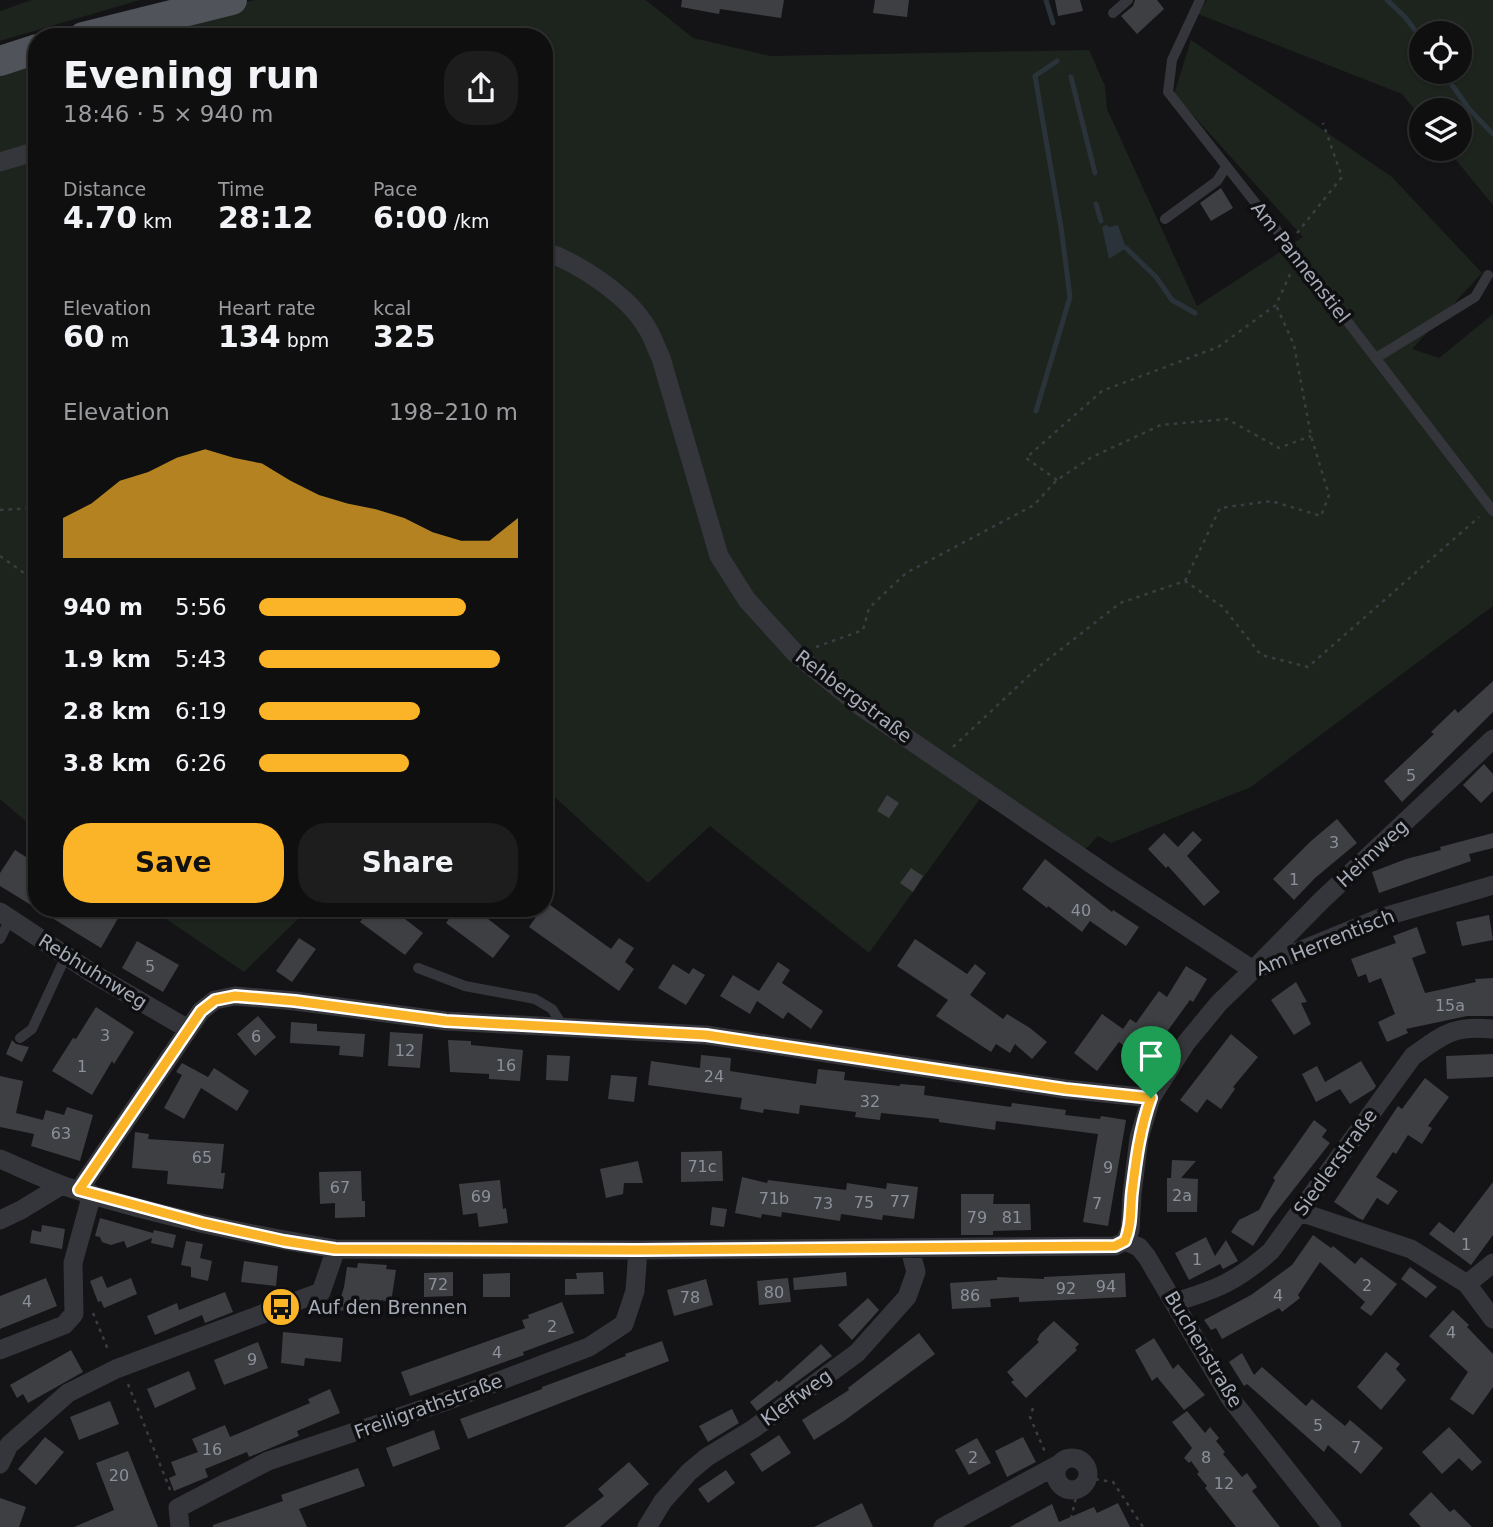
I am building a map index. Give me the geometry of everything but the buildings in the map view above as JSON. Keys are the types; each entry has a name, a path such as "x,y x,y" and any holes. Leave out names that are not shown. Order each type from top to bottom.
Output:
{"main road":[{"path":"119,28 232,0"},
{"path":"0,61 28,52"}],"street":[{"path":"0,162 28,154"},
{"name":"Rehbergstraße","path":"553,254 564,258 608,287 647,327 661,358 719,556 747,600 796,654 860,706 1253,970"},
{"name":"Heimweg","path":"1253,970 1322,900 1493,739"},
{"name":"Am Herrentisch","path":"1125,1241 1130,1230 1139,1138 1151,1098 1186,1043 1219,1003 1253,970 1380,918 1493,885"},
{"name":"Rebhuhnweg","path":"5,916 66,956 188,1028"},
{"path":"0,1350 64,1325 74,1314 77,1190 188,1028 201,1011 215,1000 235,996 446,1021 706,1035 1065,1089 1151,1098"},
{"name":"Siedlerstraße","path":"1175,1302 1214,1290 1247,1272 1271,1251 1413,1056 1443,1035 1470,1027 1493,1029"},
{"path":"0,1159 77,1190 202,1223 335,1249 909,1249 1115,1246 1125,1241"},
{"path":"0,1220 77,1190"},
{"path":"1300,1212 1411,1249 1467,1284 1493,1319"},
{"name":"Buchenstraße","path":"1125,1241 1139,1247 1147,1257 1230,1398 1332,1527"},
{"path":"0,1464 9,1445 68,1393 116,1369 321,1292 335,1249"},
{"name":"Kleffweg","path":"646,1527 663,1501 689,1472 857,1353 907,1297 916,1272 909,1249"},
{"name":"Freiligrathstraße","path":"179,1518 268,1461 441,1403 589,1347 624,1324 635,1291 638,1250"},
{"path":"1467,1284 1493,1263"},
{"path":"943,1527 1068,1459 1079,1460 1086,1467 1083,1484"}],"lane":[{"path":"1113,13 1128,0"},
{"name":"Am Pannenstiel","path":"1200,0 1172,60 1167,92 1288,244 1491,509"},
{"path":"1165,219 1217,181 1226,167"},
{"path":"1376,358 1475,298 1488,275"},
{"path":"0,939 5,916"},
{"path":"20,1038 32,1029 66,956"},
{"path":"418,968 466,986 535,999 552,1009 563,1026"}],"path":[{"path":"1288,244 1342,177 1323,122"},
{"path":"1057,480 1026,458 1102,391 1217,347 1276,305 1298,257"},
{"path":"940,759 1036,669 1121,603 1185,581 1220,508 1272,501 1321,516 1329,495 1311,436 1294,345 1276,305"},
{"path":"796,654 863,630 869,608 906,573 1034,505 1057,480 1092,457 1161,425 1227,419 1279,448 1311,436"},
{"path":"0,510 28,508"},
{"path":"1185,581 1223,607 1261,655 1308,667 1491,509"},
{"path":"0,556 28,576"},
{"path":"101,1332 116,1369 129,1385 179,1518"},
{"path":"1032,1408 1030,1417 1042,1446"},
{"path":"1069,1527 1083,1484 1113,1482 1143,1527"}],"shaded area":[{"path":"32,0 140,0 44,28 28,28 28,33 0,41 0,11"},
{"path":"255,0 646,0 693,38 771,56 1089,50 1105,86 1107,109 1197,306 1303,237 1174,94 1191,40 1392,177 1482,273 1412,349 1439,358 1493,314 1493,606 1251,787 1111,843 1098,836 1084,851 987,789 869,953 710,826 648,883 553,795 553,28 143,28"},
{"path":"1207,0 1493,0 1493,205 1457,161 1472,161 1472,98 1409,98 1409,102 1402,94 1198,14"},
{"path":"28,60 28,823 0,799 0,71"},
{"path":"1118,225 1126,248 1109,259 1102,227"},
{"path":"163,917 300,917 244,972"}],"waterway":[{"path":"1046,0 1053,23"},
{"path":"1387,0 1409,22"},
{"path":"1036,411 1070,297 1035,76 1057,61"},
{"path":"1071,77 1095,173"},
{"path":"1451,84 1469,109 1493,134"},
{"path":"1096,204 1101,221"},
{"path":"1126,248 1156,277 1172,300 1195,313"}],"place":[{"name":"Auf den Brennen","path":"281,1307"}],"route":[{"path":"235,996 446,1021 706,1035 1065,1089 1151,1098 1139,1138 1130,1230 1125,1241 1115,1246 909,1249 335,1249 202,1223 79,1190 201,1011 215,1000 235,996"}]}
